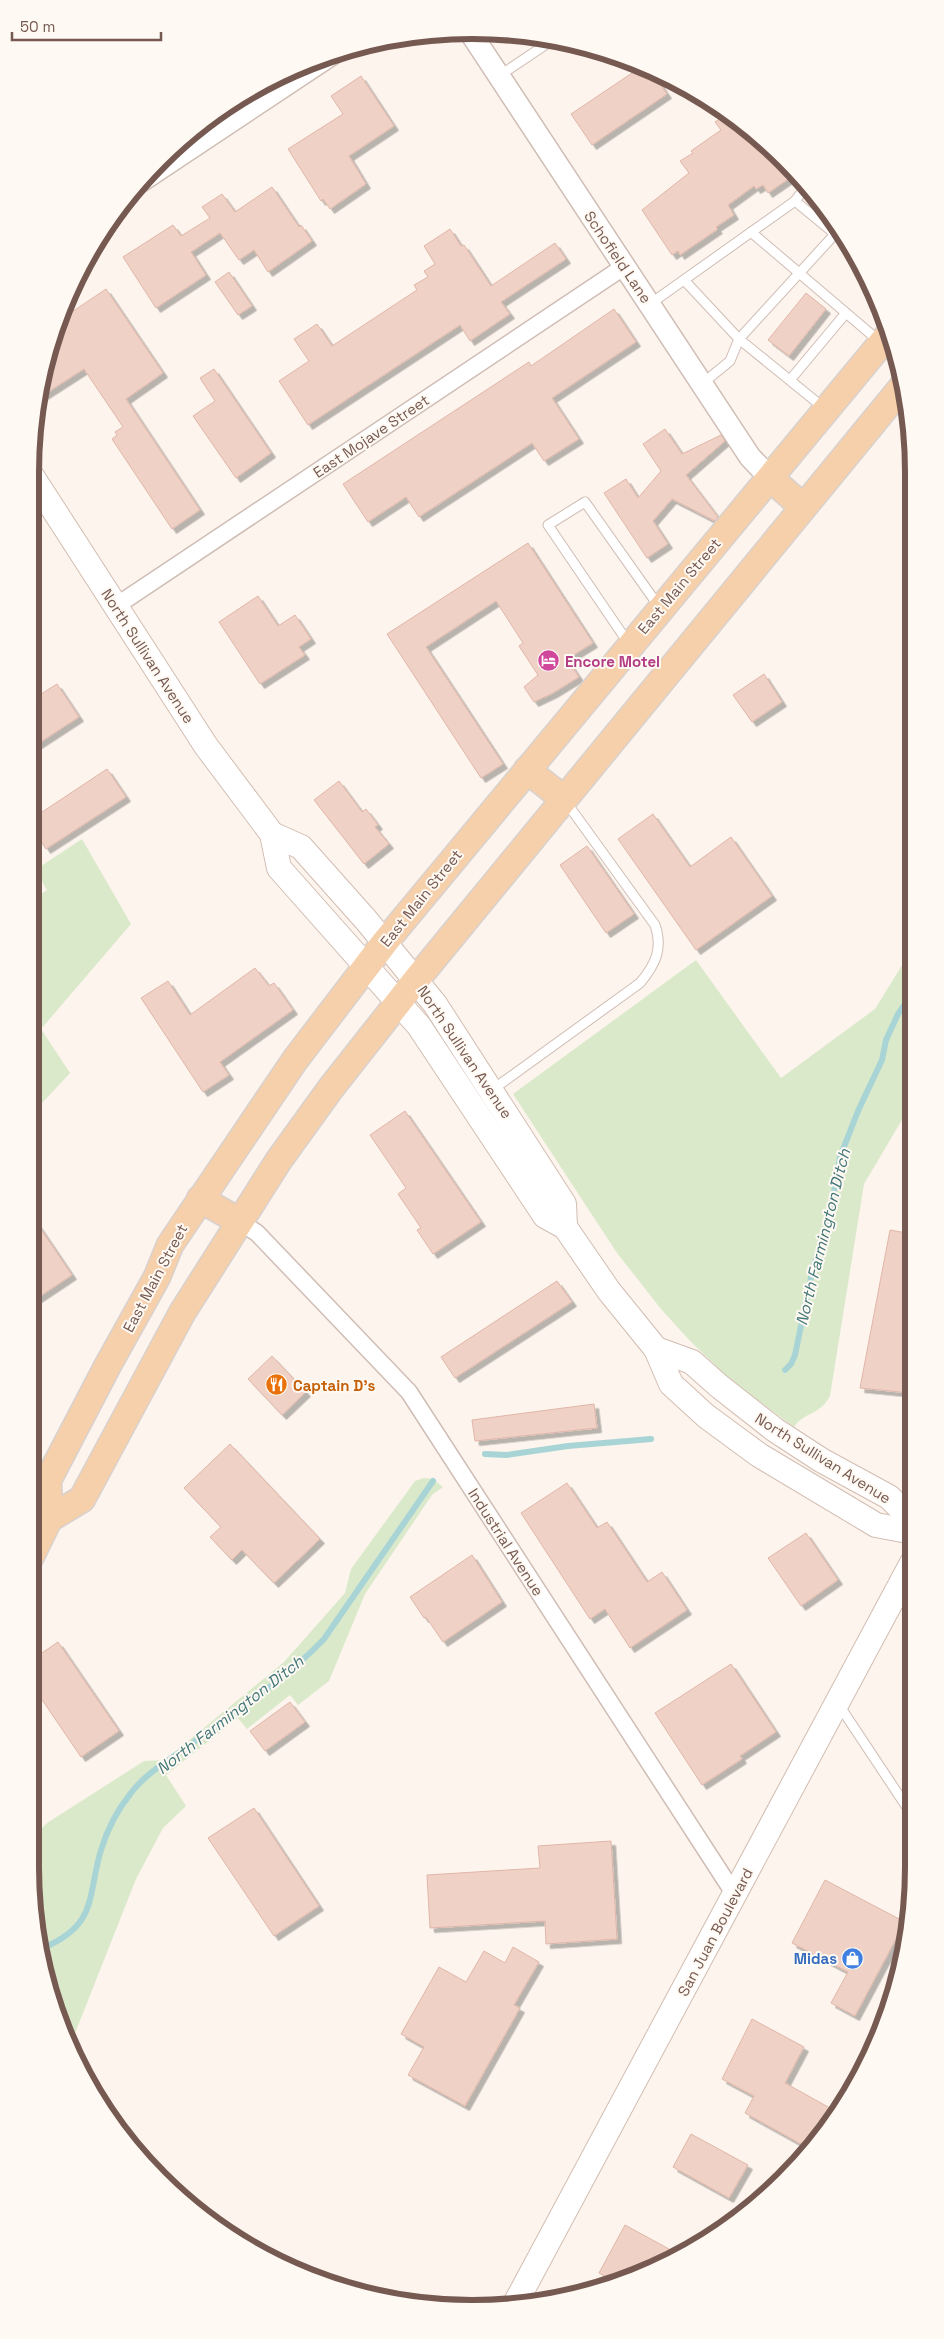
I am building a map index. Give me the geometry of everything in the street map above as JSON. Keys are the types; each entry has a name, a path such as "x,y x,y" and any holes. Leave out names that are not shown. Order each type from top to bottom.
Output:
{"main road":[{"name":"East Main Street","path":"39,1536 49,1519 48,1480 108,1365 157,1277 170,1245 296,1060 385,942 884,339"},
{"path":"49,1519 82,1499 182,1313 238,1221 279,1160 326,1096 416,980 898,392"},
{"path":"770,478 803,507"},
{"name":"North Sullivan Avenue","path":"39,487 206,746 272,834 279,868 419,1026 545,1216 565,1227 609,1291 656,1349 671,1384 706,1416 759,1455 876,1524 905,1530"},
{"path":"527,770 564,799"},
{"name":"North Sullivan Avenue","path":"272,834 301,847 385,942 436,1004 564,1204 565,1227"},
{"path":"200,1199 238,1221"},
{"path":"39,1462 143,1273 170,1245"},
{"name":"North Sullivan Avenue","path":"656,1349 692,1362 775,1430 821,1460 889,1498 905,1514"},
{"name":"San Juan Boulevard","path":"518,2298 905,1576"}],"street":[{"name":"Schofield Lane","path":"475,39 750,457 770,478"},
{"path":"162,170 315,69"},
{"name":"East Mojave Street","path":"116,606 625,266"},
{"name":"Industrial Avenue","path":"238,1221 257,1233 409,1392 735,1895"}],"lane":[{"path":"499,76 545,45"},
{"path":"650,304 795,201 802,191"},
{"path":"795,201 832,231"},
{"path":"751,232 846,313 883,337"},
{"path":"703,383 730,361 738,339 836,238"},
{"path":"684,280 738,339 826,410"},
{"path":"790,380 846,313"},
{"path":"629,645 548,525 585,502 660,608"},
{"path":"492,1090 640,982 652,969 659,952 659,937 655,924 583,822 564,799"},
{"path":"838,1702 905,1804"}],"green space":[{"path":"82,839 131,924 41,1029 70,1073 39,1106 39,895 47,890 39,877 39,867"},
{"path":"696,960 781,1078 875,1009 905,960 905,1115 864,1184 830,1396 821,1407 802,1419 794,1427 733,1382 691,1342 661,1309 617,1253 513,1094"},
{"path":"424,1478 433,1479 443,1487 432,1495 365,1594 329,1681 298,1705 290,1695 247,1729 238,1718 166,1775 186,1806 163,1828 136,1879 74,2037 54,1979 42,1924 39,1831 47,1823 144,1761 165,1760 284,1662 345,1593 351,1569 415,1481"}],"building":[{"path":"635,71 658,80 667,94 592,145 571,114"},
{"path":"361,76 394,126 349,156 366,184 330,209 323,199 321,201 288,149 343,114 331,96"},
{"path":"721,118 736,128 758,146 790,178 768,193 763,185 756,189 754,186 728,205 734,215 716,227 718,229 680,255 678,251 672,255 642,210 689,173 680,161 721,130 715,122"},
{"path":"272,187 299,227 301,225 312,241 268,272 254,250 239,260 220,233 191,252 206,275 156,308 123,257 173,225 181,236 210,218 202,207 222,194 235,212"},
{"path":"450,229 461,246 464,245 491,286 555,243 566,259 501,302 510,314 470,341 460,325 308,425 279,381 309,361 294,339 317,324 332,346 417,290 414,285 428,277 424,271 435,264 424,246"},
{"path":"229,272 252,306 238,315 215,282"},
{"path":"106,289 163,373 126,399 200,510 172,529 112,439 117,435 115,432 123,427 84,369 46,394 54,360 69,314"},
{"path":"806,293 826,309 789,356 768,340"},
{"path":"614,309 636,342 552,398 579,439 544,461 532,443 419,517 406,497 368,522 343,484 529,362 531,366"},
{"path":"214,369 271,453 236,478 193,416 215,401 200,378"},
{"path":"665,429 682,454 721,435 725,441 686,475 718,517 715,521 672,499 653,521 668,544 647,558 604,493 626,479 638,498 661,471 643,444"},
{"name":"Encore Motel","path":"528,543 593,643 567,659 579,677 534,702 524,687 538,675 519,646 523,643 496,601 426,647 503,764 481,778 387,634"},
{"path":"258,596 278,626 295,615 311,639 299,647 305,655 260,684 219,622"},
{"path":"764,674 782,702 752,722 733,695"},
{"path":"57,684 79,717 39,743 39,695"},
{"path":"107,769 126,797 46,849 39,838 39,814"},
{"path":"339,781 362,812 366,809 378,825 375,827 389,844 364,864 314,800"},
{"path":"653,814 690,867 731,837 772,896 696,950 618,839"},
{"path":"587,846 634,914 606,933 560,865"},
{"path":"255,968 269,986 274,983 293,1010 220,1062 229,1075 203,1092 141,998 168,981 190,1015"},
{"path":"405,1111 481,1222 433,1254 417,1230 421,1228 398,1194 406,1188 370,1135"},
{"path":"39,1226 72,1275 39,1297"},
{"path":"890,1230 905,1233 905,1392 860,1388"},
{"path":"557,1281 572,1302 455,1378 441,1357"},
{"name":"Captain D's","path":"272,1356 306,1392 282,1415 248,1379"},
{"path":"594,1404 597,1428 475,1441 472,1420"},
{"path":"230,1444 320,1539 274,1583 242,1550 232,1560 210,1537 221,1527 184,1488"},
{"path":"567,1483 597,1528 607,1522 647,1582 662,1572 687,1610 630,1648 605,1609 590,1619 521,1513"},
{"path":"806,1533 838,1580 801,1606 768,1558"},
{"path":"472,1555 502,1602 443,1642 410,1597"},
{"path":"58,1642 119,1731 81,1757 39,1695 39,1655"},
{"path":"731,1664 776,1732 740,1756 742,1759 702,1785 655,1713"},
{"path":"290,1702 305,1722 265,1751 250,1731"},
{"path":"254,1808 319,1906 274,1936 208,1838"},
{"path":"611,1841 617,1939 546,1944 545,1921 430,1928 427,1875 540,1868 538,1846"},
{"name":"Midas","path":"825,1880 902,1921 901,1929 855,2016 831,2003 848,1972 792,1943"},
{"path":"513,1947 539,1962 514,2005 520,2008 465,2106 408,2075 424,2047 401,2034 439,1967 466,1982 484,1951 505,1963"},
{"path":"752,2019 804,2047 785,2083 830,2108 822,2122 804,2146 745,2113 754,2096 722,2079"},
{"path":"691,2134 748,2165 729,2198 673,2167"},
{"path":"625,2225 673,2251 611,2277 608,2278 599,2273"}],"waterway":[{"name":"North Farmington Ditch","path":"785,1370 791,1364 795,1355 813,1268 830,1215 840,1157 858,1111 882,1060 886,1040 898,1014 905,1004"},
{"name":"North Farmington Ditch","path":"485,1454 506,1455 568,1446 651,1439"},
{"name":"North Farmington Ditch","path":"46,1946 73,1930 82,1919 91,1896 106,1835 126,1799 157,1768 275,1683 324,1639 433,1481"}],"place":[{"name":"Encore Motel","path":"549,661"},
{"name":"Captain D's","path":"277,1385"},
{"name":"Midas","path":"853,1958"}]}
